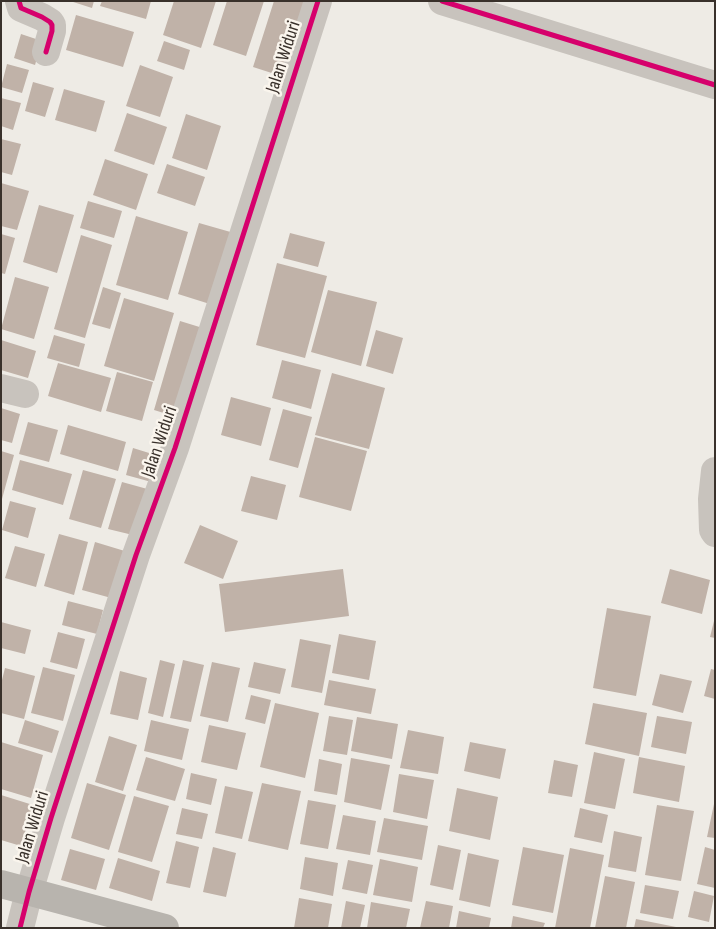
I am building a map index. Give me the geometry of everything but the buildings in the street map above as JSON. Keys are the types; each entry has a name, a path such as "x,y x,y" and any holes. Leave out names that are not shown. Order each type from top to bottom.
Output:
{"main road":[{"path":"1,884 165,928"}],"street":[{"path":"19,1 21,8 42,17 52,25 46,52"},
{"name":"Jalan Widuri","path":"20,928 28,892 133,564 175,448 318,1"},
{"path":"442,1 715,85"},
{"path":"715,471 712,499 713,530 715,533"}],"cycle path":[{"path":"19,1 21,8 42,17 52,25 46,52"},
{"path":"20,928 51,818 136,555 175,448 318,1"},
{"path":"442,1 715,85"}]}
